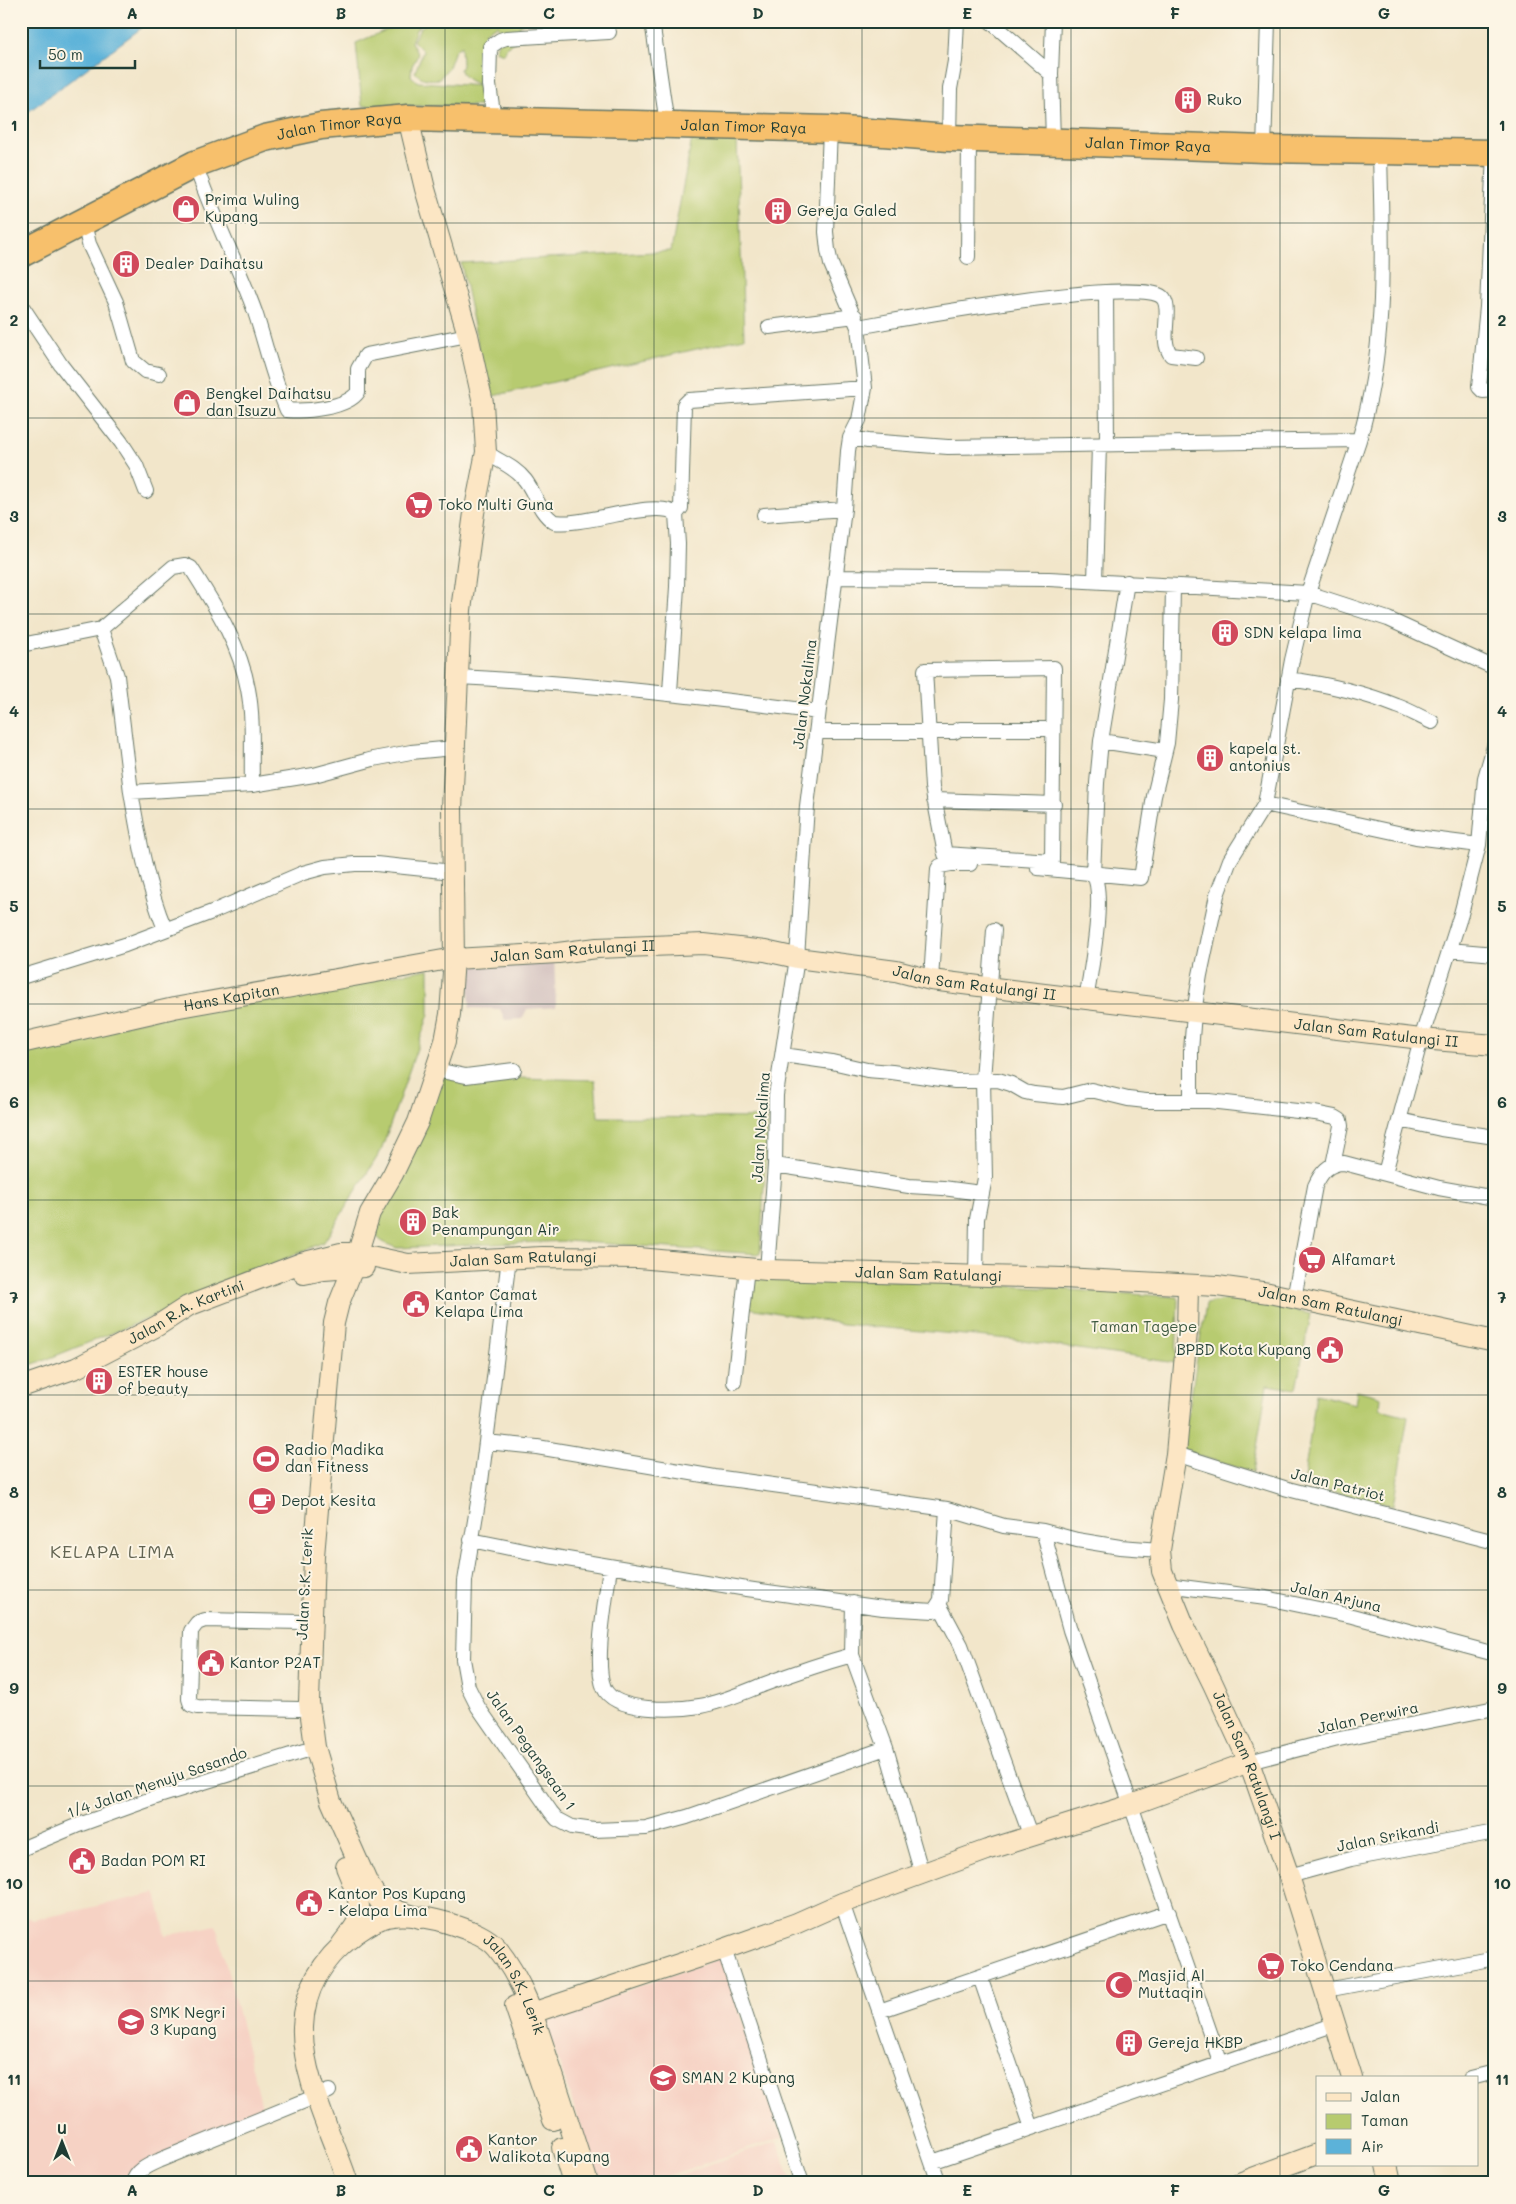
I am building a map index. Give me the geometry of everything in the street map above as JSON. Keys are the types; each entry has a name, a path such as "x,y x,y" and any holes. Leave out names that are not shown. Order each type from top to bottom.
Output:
{"highway":[{"name":"Jalan Timor Raya","path":"21,254 195,164 265,138 294,131 366,120 408,118 494,119 667,124 830,129 1053,142 1380,152 1494,153"}],"main road":[{"path":"347,1261 418,1122 446,1041 450,1014 448,960 449,871 462,602 474,513 486,452 482,403 468,334 425,189 408,118"},
{"name":"Jalan Sam Ratulangi II","path":"448,960 549,954 597,948 697,944 765,951 797,958 886,970 931,980 1086,1000 1421,1039 1495,1045"},
{"path":"347,1261 355,1220 376,1189 395,1153 416,1098 436,1038 448,960"},
{"name":"Hans Kapitan","path":"21,1043 174,1008 448,960"},
{"name":"Jalan Sam Ratulangi","path":"347,1261 408,1264 509,1258 639,1258 757,1269 976,1276 1238,1288 1495,1341"},
{"name":"Jalan S.K. Lerik","path":"347,1261 345,1288 334,1323 323,1465 316,1510 309,1702 315,1746 331,1801 368,1884 382,1906 420,1918"},
{"name":"Jalan S.K. Lerik","path":"341,1946 355,1926 360,1914 355,1888 328,1826 304,1751 300,1709 308,1514 327,1319 331,1289 347,1261"},
{"name":"Jalan R.A. Kartini","path":"21,1387 76,1368 157,1326 188,1306 301,1263 347,1261"},
{"name":"Jalan R.A. Kartini","path":"21,1394 108,1364 202,1312 241,1296 347,1261"},
{"name":"Jalan Sam Ratulangi I","path":"1188,1286 1187,1332 1176,1454 1160,1550 1162,1571 1184,1624 1249,1762 1289,1876 1351,2076"},
{"path":"361,2183 323,2093 315,2038 315,2019 321,1996 328,1980 344,1960 360,1945 383,1932 425,1928 449,1934 466,1942 483,1953 493,1964 526,2014 724,1949 797,1923 842,1903 922,1874 1131,1805 1249,1762"},
{"name":"Jalan S.K. Lerik","path":"348,2183 323,2093 305,2058 303,2028 305,2005 314,1978 323,1964 341,1946 368,1925 386,1917 420,1918 444,1922 469,1930 496,1946 510,1967 572,2158 588,2183"},
{"path":"1239,2183 1316,2154"},
{"path":"572,2158 573,2183"},
{"path":"1387,2166 1391,2183"}],"street":[{"path":"652,21 667,124"},
{"path":"957,21 955,61 950,89 959,138 968,257"},
{"path":"990,21 1051,74"},
{"path":"1053,21 1051,74 1053,142"},
{"path":"1264,149 1268,21"},
{"path":"494,119 489,86 490,47 493,44 500,40 514,38 609,32"},
{"name":"Jalan Nokalima","path":"734,1382 757,1269 775,1165 776,1095 797,958 806,806 836,577 844,509 848,451 850,438 859,420 865,388 856,322 831,264 828,250 826,232 830,129"},
{"path":"1191,1101 1191,1051 1194,1013 1217,895 1224,873 1244,834 1265,804 1288,679 1308,593 1358,440 1372,390 1381,317 1383,280 1380,152"},
{"path":"1494,153 1487,306 1479,387 1482,391 1495,390"},
{"path":"195,164 255,313 280,394 287,410 308,411 351,399 358,392 358,369 366,355 404,349 440,339 468,334"},
{"path":"84,222 89,244 116,302 133,361 145,371 159,374"},
{"path":"1094,581 1103,445 1106,292"},
{"path":"769,327 856,322 1106,292 1155,293 1161,296 1166,306 1166,349 1171,355 1196,358"},
{"path":"21,305 61,365 121,442 136,465 146,491"},
{"path":"670,692 677,587 678,544 676,514 681,508 684,405 689,400 865,388"},
{"path":"850,438 948,447 1358,440"},
{"path":"486,452 505,462 525,480 538,505 554,522 571,522 653,509 669,510 676,514"},
{"path":"764,515 844,509"},
{"path":"21,645 101,629 173,567 185,565 191,568 218,610 237,649 244,670 251,709 252,785"},
{"path":"836,577 928,577 1127,582 1308,593 1388,618 1495,668"},
{"path":"1086,1000 1098,900 1098,885 1093,874 1101,741 1127,582"},
{"path":"931,980 937,881 940,866 976,864 1141,878 1154,796 1165,751 1171,700 1173,586"},
{"path":"101,629 117,676 131,792 139,839 151,889 165,929"},
{"path":"1054,668 1053,734 1054,804 1052,861 945,854 934,800 924,670 1054,668"},
{"path":"458,677 536,680 670,692 818,712"},
{"path":"1288,679 1338,687 1364,694 1398,706 1432,722"},
{"path":"816,732 928,731 954,732 960,737 1053,734"},
{"path":"1101,741 1165,751"},
{"path":"1385,1173 1421,1039 1479,846 1485,778 1495,743"},
{"path":"131,792 252,785 314,775 373,759 412,752 454,748"},
{"path":"934,800 1054,804"},
{"path":"1265,804 1416,837 1479,846"},
{"path":"21,977 125,945 212,912 303,873 325,867 369,864 449,871"},
{"path":"976,1276 977,1226 985,1178 982,1080 988,986 994,930"},
{"path":"1449,950 1495,954"},
{"path":"783,1056 832,1062 867,1070 955,1081 982,1080 1005,1082 1024,1092 1034,1094 1064,1097 1091,1090 1146,1102 1191,1101 1247,1104 1335,1117 1340,1120 1341,1126 1333,1165"},
{"path":"436,1070 466,1076 514,1070"},
{"path":"1400,1120 1440,1129 1495,1136"},
{"path":"1294,1299 1315,1186 1320,1175 1333,1165 1344,1163 1439,1188 1495,1198"},
{"path":"775,1165 909,1186 981,1193"},
{"name":"Jalan Pegangsaan 1","path":"509,1258 486,1442 465,1581 463,1617 464,1672 468,1687 478,1707 552,1812 564,1824 594,1830 646,1828 667,1824 886,1748"},
{"path":"486,1442 537,1447 715,1477 947,1509 1004,1526 1043,1531 1077,1540 1120,1547 1160,1550"},
{"name":"Jalan Patriot","path":"1176,1454 1284,1488 1495,1542"},
{"path":"471,1540 610,1566 644,1570 738,1587 882,1608 922,1611 934,1610 941,1600 947,1509"},
{"path":"1043,1531 1070,1630 1221,2064"},
{"path":"610,1566 600,1657 604,1688 612,1699 626,1704 649,1708 700,1706 852,1655"},
{"name":"Jalan Arjuna","path":"1167,1585 1266,1598 1352,1616 1495,1654"},
{"path":"853,1603 852,1655 886,1748 922,1874"},
{"path":"940,1604 961,1645 1031,1837"},
{"path":"300,1709 197,1707 191,1705 189,1699 191,1631 197,1623 205,1620 303,1622"},
{"name":"Jalan Perwira","path":"1249,1762 1334,1740 1495,1708"},
{"name":"1/4 Jalan Menuju Sasando","path":"21,1849 76,1826 162,1796 304,1751"},
{"name":"Jalan Srikandi","path":"1289,1876 1351,1859 1495,1832"},
{"path":"842,1903 939,2183"},
{"path":"879,2011 1169,1912"},
{"path":"724,1949 802,2183"},
{"path":"1326,1990 1495,1958"},
{"path":"980,1977 1032,2128"},
{"path":"932,2162 1336,2024"},
{"path":"1478,2076 1495,2072"},
{"path":"133,2183 136,2175 143,2168 323,2093"}],"shaded area":[{"path":"554,957 556,1007 527,1009 522,1019 505,1020 500,1009 470,1008 468,961"},
{"name":"SMK Negri 3 Kupang","path":"156,1893 166,1936 216,1925 262,2107 252,2115 107,2183 21,2183 21,1915 34,1920"},
{"name":"SMAN 2 Kupang","path":"721,1958 783,2137 647,2183 600,2183 544,2019"},
{"path":"777,2141 792,2183 655,2183"}],"green space":[{"path":"393,21 423,21 416,30 411,42 418,55 412,66 411,76 418,82 483,86 483,106 362,106 356,43 393,27"},
{"path":"429,21 531,21 519,25 520,36 507,46 504,54 495,51 499,35 497,25 486,31 485,52 479,59 478,64 484,81 479,84 468,79 460,70 462,65 461,46 455,50 449,67 439,79 426,79 420,77 415,72 423,51 413,41 420,28"},
{"path":"692,138 737,140 744,338 489,397 461,263 671,251"},
{"path":"429,969 429,1014 381,1151 324,1242 157,1315 21,1368 21,1052 180,1011"},
{"path":"439,1076 595,1080 598,1117 768,1118 760,1254 566,1241 397,1248 381,1241 374,1230 371,1218"},
{"name":"Taman Tagepe","path":"752,1275 979,1284 1178,1297 1176,1363 1009,1339 843,1324 749,1308"},
{"path":"1227,1299 1311,1314 1296,1389 1267,1385 1253,1472 1182,1451 1206,1304"},
{"path":"1357,1390 1381,1397 1380,1409 1408,1416 1393,1506 1303,1485 1316,1394 1355,1404"}],"water":[{"path":"21,21 151,21 21,117"}],"place":[{"name":"Ruko","path":"1188,100"},
{"name":"Prima Wuling Kupang","path":"186,209"},
{"name":"Gereja Galed","path":"778,211"},
{"name":"Dealer Daihatsu","path":"126,264"},
{"name":"Bengkel Daihatsu dan Isuzu","path":"187,403"},
{"name":"Toko Multi Guna","path":"419,505"},
{"name":"SDN kelapa lima","path":"1225,633"},
{"name":"kapela st. antonius","path":"1210,758"},
{"name":"Bak Penampungan Air","path":"413,1222"},
{"name":"Alfamart","path":"1312,1260"},
{"name":"Kantor Camat Kelapa Lima","path":"416,1304"},
{"name":"BPBD Kota Kupang","path":"1330,1350"},
{"name":"ESTER house of beauty","path":"99,1381"},
{"name":"Radio Madika dan Fitness","path":"266,1459"},
{"name":"Depot Kesita","path":"262,1501"},
{"name":"Kantor P2AT","path":"211,1663"},
{"name":"Badan POM RI","path":"82,1861"},
{"name":"Kantor Pos Kupang - Kelapa Lima","path":"309,1903"},
{"name":"Toko Cendana","path":"1271,1966"},
{"name":"Masjid Al Muttaqin","path":"1119,1985"},
{"name":"SMK Negri 3 Kupang","path":"131,2022"},
{"name":"Gereja HKBP","path":"1129,2043"},
{"name":"SMAN 2 Kupang","path":"663,2078"},
{"name":"Kantor Walikota Kupang","path":"469,2149"}],"district":[{"name":"KELAPA LIMA","path":"113,1552"}]}
